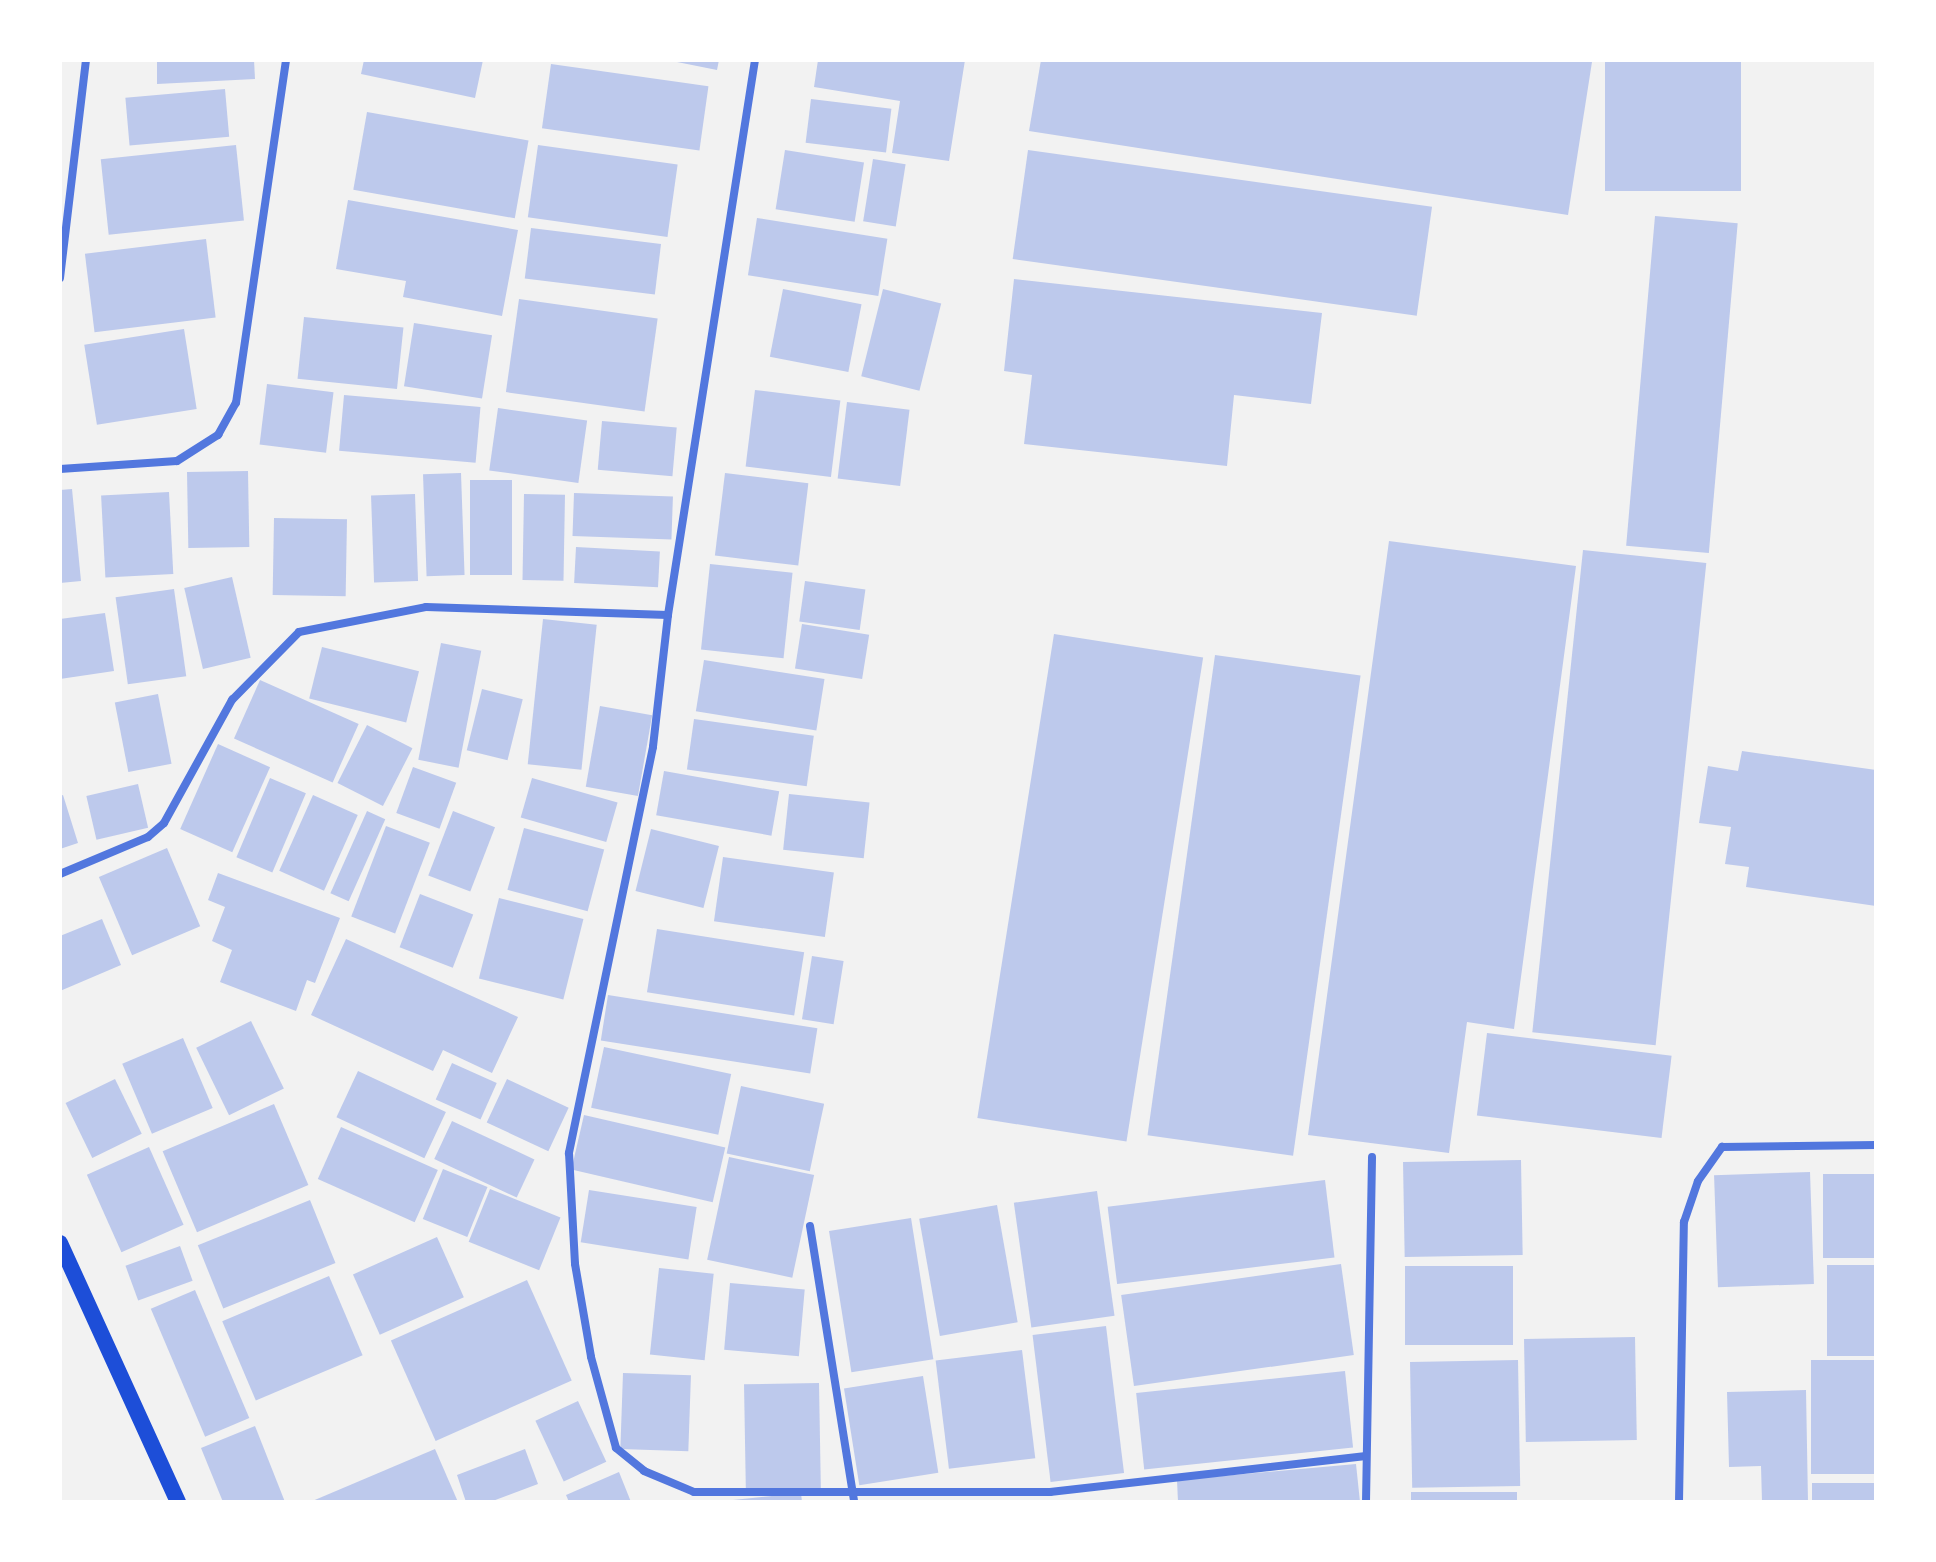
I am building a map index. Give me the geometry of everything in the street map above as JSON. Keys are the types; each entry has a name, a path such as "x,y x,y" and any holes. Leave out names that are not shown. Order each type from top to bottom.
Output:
{"main road":[{"path":"60,1243 178,1502"}],"street":[{"path":"60,278 86,60"},
{"path":"60,469 177,461 199,450 224,424 236,403 286,60"},
{"path":"755,60 668,615 653,747 569,1153 575,1264 591,1357 616,1448 644,1471 694,1492 853,1497 1050,1492 1366,1456"},
{"path":"60,874 148,837 164,823 232,700 299,632 426,607 668,615"},
{"path":"1679,1502 1684,1222 1698,1181 1722,1147 1876,1145"},
{"path":"1366,1502 1372,1157"},
{"path":"810,1226 853,1497"}],"building":[{"path":"157,60 254,60 255,79 157,84"},
{"path":"364,60 483,60 475,98 361,74"},
{"path":"667,60 719,60 717,70"},
{"path":"818,60 965,60 949,161 892,153 900,101 814,87"},
{"path":"1041,60 1592,62 1568,215 1029,131"},
{"path":"1605,60 1741,60 1741,191 1605,191"},
{"path":"551,64 708,86 699,150 542,128"},
{"path":"225,89 229,137 130,146 125,98"},
{"path":"811,99 891,109 886,153 806,143"},
{"path":"367,112 529,140 515,218 353,190"},
{"path":"236,145 244,221 109,235 101,159"},
{"path":"538,145 678,165 667,237 528,217"},
{"path":"785,150 864,163 855,222 776,209"},
{"path":"1028,150 1432,207 1417,316 1013,259"},
{"path":"873,159 906,164 896,226 863,221"},
{"path":"348,200 518,230 502,316 403,297 406,281 336,269"},
{"path":"1655,216 1738,223 1709,553 1626,546"},
{"path":"757,218 887,239 878,296 748,275"},
{"path":"531,228 661,244 655,295 525,279"},
{"path":"206,239 216,317 95,332 85,254"},
{"path":"1014,279 1322,313 1311,404 1234,395 1227,466 1024,444 1032,375 1004,371"},
{"path":"783,289 862,304 848,372 770,357"},
{"path":"883,289 941,304 919,391 861,376"},
{"path":"519,299 658,318 645,412 506,392"},
{"path":"304,317 403,327 397,389 298,379"},
{"path":"414,323 492,335 482,399 404,386"},
{"path":"184,329 197,409 97,425 84,345"},
{"path":"267,384 334,392 326,453 260,445"},
{"path":"755,390 840,400 831,477 746,466"},
{"path":"344,395 480,407 476,463 339,451"},
{"path":"847,402 910,410 900,486 838,478"},
{"path":"498,408 587,421 578,483 489,470"},
{"path":"602,421 677,428 672,476 598,470"},
{"path":"248,471 249,547 188,548 187,472"},
{"path":"461,473 465,575 427,576 423,474"},
{"path":"725,473 808,483 798,566 715,555"},
{"path":"470,480 512,480 512,575 470,575"},
{"path":"72,489 81,581 60,583 60,490"},
{"path":"169,492 173,574 105,577 101,496"},
{"path":"574,493 673,496 671,539 572,536"},
{"path":"415,494 418,581 374,582 371,496"},
{"path":"524,494 565,495 563,581 522,580"},
{"path":"274,518 347,519 346,596 273,595"},
{"path":"1389,541 1576,566 1514,1029 1467,1022 1449,1153 1308,1135"},
{"path":"576,547 660,551 658,587 574,583"},
{"path":"1583,550 1706,563 1656,1045 1532,1032"},
{"path":"710,564 793,573 784,658 701,650"},
{"path":"232,577 251,658 203,669 184,588"},
{"path":"805,581 865,589 860,630 799,622"},
{"path":"174,589 186,676 128,684 116,597"},
{"path":"105,613 114,671 60,679 60,619"},
{"path":"543,619 597,625 581,770 528,764"},
{"path":"802,624 869,635 862,679 795,668"},
{"path":"1054,634 1203,658 1126,1142 977,1118"},
{"path":"441,643 481,651 459,768 418,760"},
{"path":"322,647 419,671 406,723 309,698"},
{"path":"1215,655 1361,675 1293,1156 1148,1135"},
{"path":"704,660 824,679 816,730 696,711"},
{"path":"260,680 359,724 333,782 234,738"},
{"path":"482,689 523,699 508,760 467,750"},
{"path":"158,694 172,764 128,772 115,702"},
{"path":"600,706 652,715 638,796 586,787"},
{"path":"694,719 814,736 807,786 687,770"},
{"path":"367,725 412,748 383,806 337,783"},
{"path":"218,744 270,767 232,852 180,829"},
{"path":"1742,751 1876,770 1876,906 1746,887 1749,867 1725,864 1731,827 1699,823 1708,766 1738,771"},
{"path":"413,767 456,783 439,829 396,813"},
{"path":"664,771 779,791 771,836 656,815"},
{"path":"270,778 306,793 272,872 236,857"},
{"path":"532,778 618,803 606,842 521,817"},
{"path":"138,784 148,828 96,840 86,796"},
{"path":"789,794 870,802 864,858 783,850"},
{"path":"63,795 78,843 60,849 60,796"},
{"path":"313,795 358,815 324,891 279,871"},
{"path":"367,811 385,819 349,901 330,893"},
{"path":"453,811 495,827 470,892 428,875"},
{"path":"386,826 430,843 395,933 351,917"},
{"path":"524,828 604,849 588,911 507,890"},
{"path":"651,829 719,846 703,908 636,891"},
{"path":"167,848 200,926 132,955 99,877"},
{"path":"723,857 834,873 825,937 714,921"},
{"path":"218,873 340,918 315,983 307,980 296,1011 220,982 232,950 212,941 225,907 208,900"},
{"path":"420,894 473,914 453,968 400,947"},
{"path":"499,898 583,919 563,1000 479,979"},
{"path":"102,919 121,965 60,991 60,936"},
{"path":"657,929 804,952 794,1016 647,992"},
{"path":"346,939 518,1017 492,1073 443,1050 433,1071 311,1015"},
{"path":"812,956 844,961 834,1024 802,1019"},
{"path":"608,995 817,1028 810,1074 601,1040"},
{"path":"251,1021 284,1088 229,1115 196,1048"},
{"path":"1487,1033 1672,1056 1661,1138 1477,1115"},
{"path":"183,1038 213,1108 152,1134 122,1064"},
{"path":"604,1047 731,1074 718,1135 591,1108"},
{"path":"452,1063 497,1083 480,1119 436,1100"},
{"path":"358,1071 446,1112 424,1158 336,1117"},
{"path":"115,1079 142,1134 92,1158 66,1103"},
{"path":"507,1079 569,1108 548,1151 487,1123"},
{"path":"741,1086 824,1104 810,1171 727,1153"},
{"path":"274,1104 308,1185 197,1232 163,1151"},
{"path":"584,1115 725,1148 713,1202 571,1170"},
{"path":"452,1121 534,1159 517,1198 434,1159"},
{"path":"341,1127 438,1170 415,1222 318,1179"},
{"path":"149,1147 184,1225 121,1252 87,1175"},
{"path":"729,1157 814,1175 792,1278 707,1260"},
{"path":"1521,1160 1523,1255 1405,1257 1403,1162"},
{"path":"443,1169 488,1187 467,1237 423,1219"},
{"path":"1810,1172 1814,1284 1718,1287 1714,1175"},
{"path":"1823,1174 1876,1174 1876,1258 1823,1258"},
{"path":"1325,1180 1335,1257 1117,1284 1108,1207"},
{"path":"490,1189 560,1217 539,1270 469,1242"},
{"path":"589,1190 697,1207 688,1259 581,1242"},
{"path":"1097,1191 1115,1316 1031,1327 1014,1203"},
{"path":"310,1200 335,1263 223,1308 198,1245"},
{"path":"997,1205 1018,1322 940,1336 919,1219"},
{"path":"911,1218 933,1359 851,1372 829,1231"},
{"path":"437,1237 464,1297 380,1335 353,1274"},
{"path":"180,1246 193,1281 138,1301 125,1266"},
{"path":"1341,1264 1354,1355 1134,1386 1121,1295"},
{"path":"1827,1265 1876,1265 1876,1356 1827,1356"},
{"path":"1405,1266 1513,1266 1513,1345 1405,1345"},
{"path":"659,1268 714,1274 705,1360 650,1355"},
{"path":"329,1276 363,1355 256,1400 222,1321"},
{"path":"527,1280 572,1380 436,1441 391,1341"},
{"path":"730,1283 805,1290 799,1356 724,1350"},
{"path":"195,1290 249,1418 205,1437 151,1309"},
{"path":"1106,1326 1124,1473 1051,1482 1033,1335"},
{"path":"1635,1337 1637,1440 1526,1442 1524,1339"},
{"path":"1022,1350 1035,1458 949,1469 936,1361"},
{"path":"1518,1360 1520,1486 1412,1488 1410,1362"},
{"path":"1811,1360 1876,1360 1876,1474 1811,1474"},
{"path":"1345,1371 1353,1448 1144,1470 1136,1393"},
{"path":"623,1373 691,1375 688,1451 620,1449"},
{"path":"923,1376 938,1473 859,1485 844,1389"},
{"path":"819,1383 821,1488 746,1489 744,1384"},
{"path":"1806,1390 1808,1502 1762,1502 1761,1466 1729,1467 1727,1392"},
{"path":"578,1401 606,1462 564,1482 535,1421"},
{"path":"255,1426 285,1502 223,1502 201,1448"},
{"path":"435,1449 458,1502 310,1502"},
{"path":"525,1449 538,1484 490,1502 466,1502 457,1475"},
{"path":"1356,1464 1360,1502 1178,1502 1177,1480"},
{"path":"619,1472 631,1502 569,1502 566,1495"},
{"path":"1812,1483 1876,1483 1876,1502 1812,1502"},
{"path":"1411,1492 1517,1492 1517,1502 1411,1502"},
{"path":"801,1493 802,1502 733,1502 733,1500"}]}
